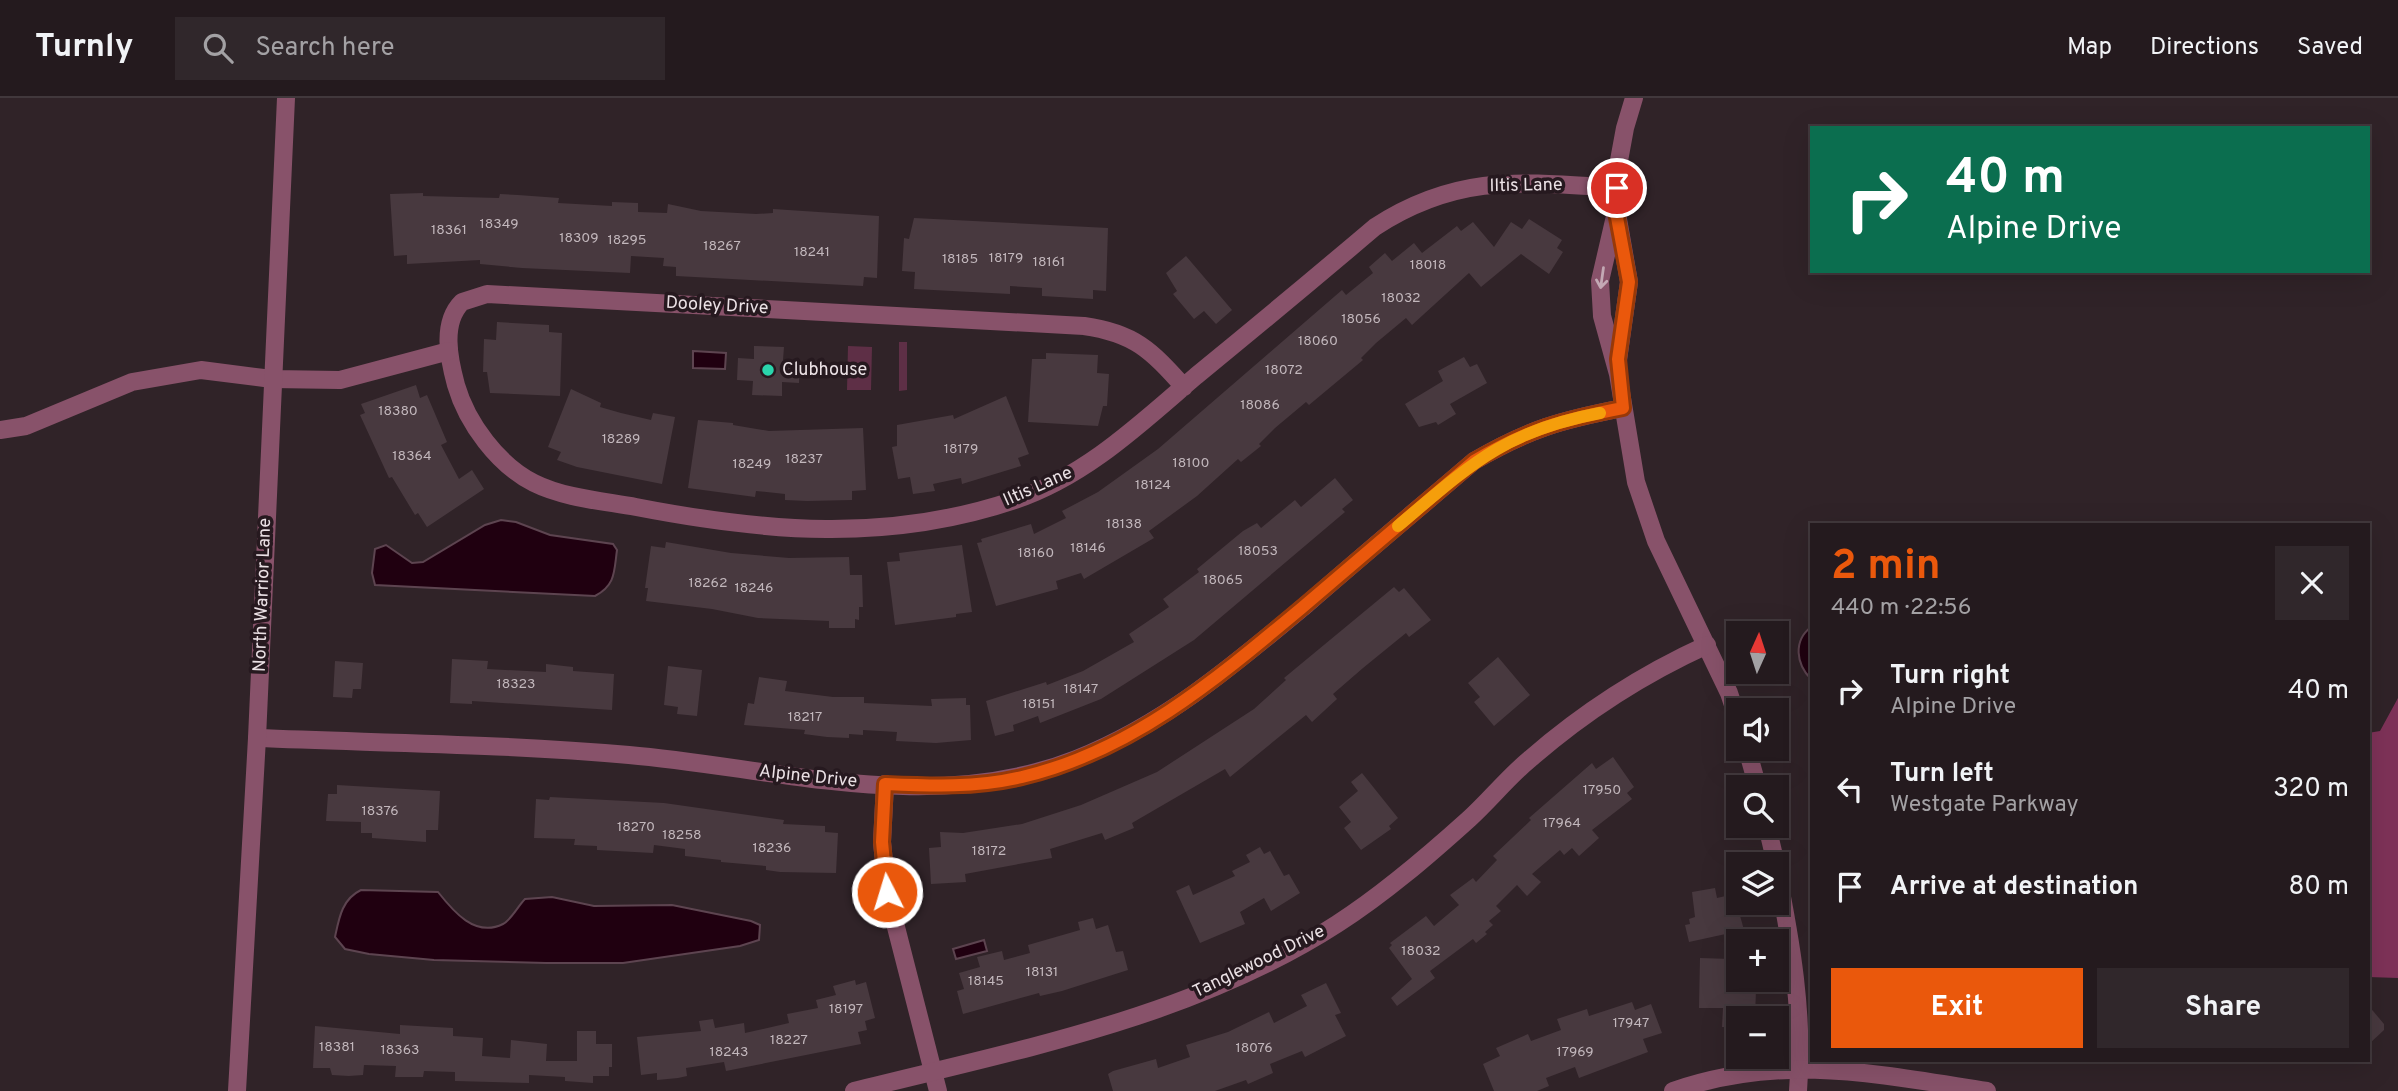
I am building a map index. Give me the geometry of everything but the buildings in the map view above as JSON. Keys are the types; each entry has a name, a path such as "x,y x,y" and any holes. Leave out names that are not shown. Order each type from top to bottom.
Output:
{"street":[{"name":"North Warrior Lane","path":"237,1091 257,738 286,98"},
{"path":"1634,98 1625,128 1616,212 1600,292 1602,316 1618,374 1636,482 1656,541 1731,698"},
{"name":"Iltis Lane","path":"449,351 458,392 476,425 508,466 534,484 574,496 730,524 798,529 913,526 1018,499 1098,458 1375,228 1431,196 1464,188 1502,184 1617,188"},
{"path":"1616,212 1629,282 1618,374"},
{"name":"Dooley Drive","path":"449,351 450,321 455,309 473,297 487,294 1084,326 1129,336 1145,346 1184,387"},
{"path":"0,430 26,426 132,382 201,370 272,379 340,380 449,351"},
{"name":"Alpine Drive","path":"257,738 626,755 695,761 813,780 885,784 967,786 1022,777 1077,759 1125,737 1182,705 1230,668 1474,461 1512,439 1555,422 1623,408"},
{"name":"Tanglewood Drive","path":"854,1091 1131,1017 1217,987 1282,956 1338,924 1410,871 1471,817 1527,761 1592,708 1654,669 1707,645"},
{"path":"885,784 882,842 887,892 939,1091"},
{"path":"1786,915 1793,946 1799,1005 1798,1091"},
{"path":"1673,1091 1739,1074 1800,1068 1846,1069 1987,1091"}],"shaded area":[{"path":"899,342 907,342 907,390 899,391"},
{"path":"848,346 872,347 871,390 847,390"},
{"path":"693,351 726,353 725,369 693,368"},
{"path":"501,520 516,522 550,535 613,544 617,550 614,571 607,587 595,596 375,585 372,573 375,549 386,545 412,563 423,562 485,525"},
{"path":"1810,628 1810,678 1802,667 1799,653 1801,639"},
{"path":"2398,698 2398,978 2370,977 2370,733 2380,731"},
{"path":"361,890 438,892 458,914 483,928 506,922 525,899 552,897 594,906 672,905 751,921 760,925 759,940 740,946 623,963 434,960 369,954 345,949 335,937 345,904"},
{"path":"984,940 987,951 956,959 953,949"}],"slow traffic":[{"path":"1398,526 1474,461 1512,439 1555,422 1600,413"}],"place":[{"name":"Clubhouse","path":"768,370"}],"route":[{"path":"887,892 882,842 885,784 967,786 1022,777 1077,759 1125,737 1182,705 1230,668 1474,461 1512,439 1555,422 1623,408 1618,359 1629,291 1629,271 1616,212 1617,188"}]}
